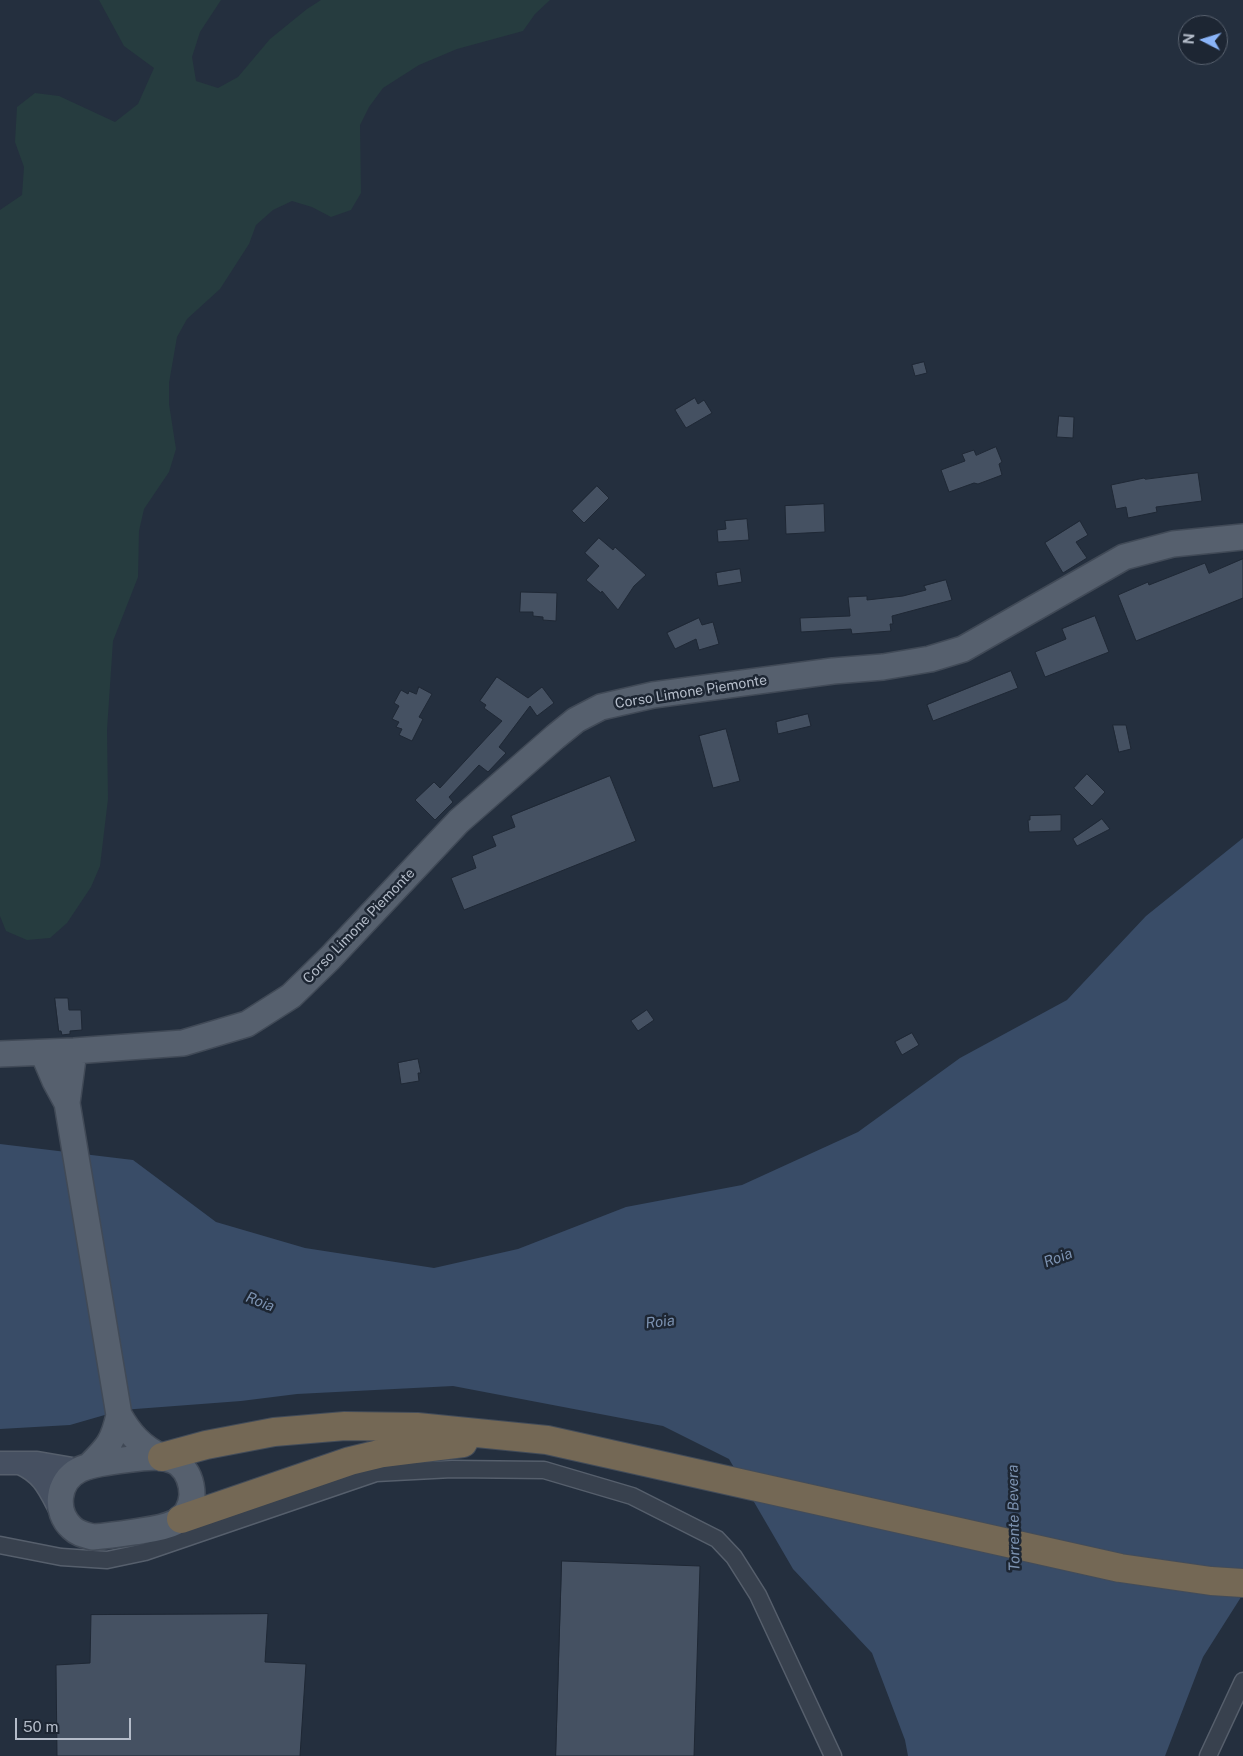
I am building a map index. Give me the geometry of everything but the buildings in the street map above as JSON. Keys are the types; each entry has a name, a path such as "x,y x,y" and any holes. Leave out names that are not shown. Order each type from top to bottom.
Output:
{"highway":[{"path":"162,1457 206,1445 274,1432 345,1426 417,1427 547,1440 1120,1568 1211,1581 1243,1583"},
{"path":"181,1519 350,1462 416,1448 514,1437"}],"main road":[{"name":"Corso Limone Piemonte","path":"0,1054 184,1043 247,1024 254,1020 291,996 330,958 459,822 555,737 576,720 601,707 653,696 833,671 882,667 930,659 964,648 1124,557 1173,544 1243,537"},
{"path":"58,1052 55,1081 67,1103 119,1415 129,1433 141,1444 162,1457 179,1464 190,1481 192,1500 188,1510 181,1519 165,1528 93,1537 82,1534 64,1520 60,1509 60,1497 63,1486 69,1476 84,1468 107,1448 115,1431 119,1415"},
{"path":"84,1468 150,1457 162,1457"}],"street":[{"path":"10,1463 51,1464 84,1468"},
{"path":"10,1463 32,1468 41,1476 60,1509"},
{"path":"0,1545 61,1557 107,1560 145,1552 376,1472 452,1469 544,1470 632,1496 717,1539 734,1557 758,1595 832,1756"},
{"path":"1208,1756 1243,1681"}],"green space":[{"path":"99,0 221,0 200,32 192,57 196,81 218,88 238,77 270,39 321,0 550,0 535,14 523,31 457,49 419,65 383,88 369,107 360,125 361,193 351,210 331,217 312,207 292,201 273,210 256,225 249,244 220,289 187,319 177,337 169,383 169,404 176,449 169,472 144,509 139,531 138,577 113,641 107,730 108,799 100,866 91,887 67,923 50,938 27,940 6,931 0,916 0,210 22,195 24,167 15,142 17,107 35,93 59,96 115,122 138,104 154,68 124,46"}],"water":[{"path":"1243,838 1243,1594 1203,1657 1165,1756 908,1756 905,1740 872,1653 793,1569 729,1459 663,1426 453,1386 297,1394 241,1401 122,1410 70,1425 0,1429 0,1144 133,1160 216,1222 305,1248 434,1268 518,1249 626,1207 742,1185 858,1132 960,1058 1067,1000 1146,916"}],"water label":[{"name":"Roia","path":"1058,1258"},
{"name":"Roia","path":"260,1302"},
{"name":"Roia","path":"660,1322"},
{"name":"Torrente Bevera","path":"1014,1518"}]}
